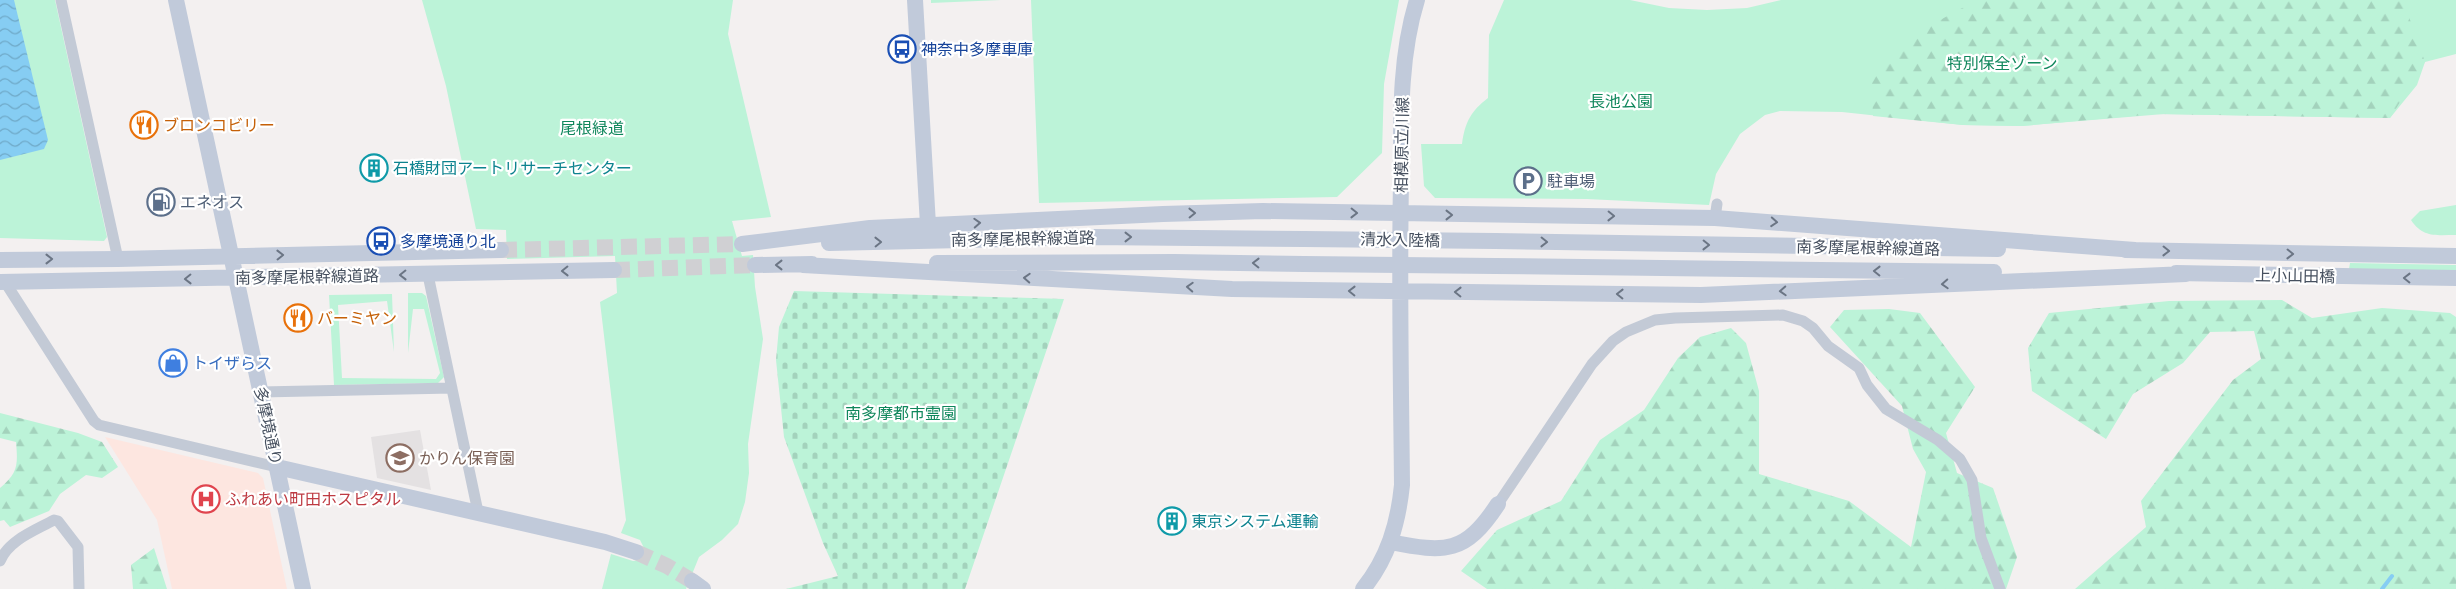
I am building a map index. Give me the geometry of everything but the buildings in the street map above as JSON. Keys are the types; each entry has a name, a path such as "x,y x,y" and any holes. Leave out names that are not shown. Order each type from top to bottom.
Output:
{"main road":[{"name":"多摩境通り","path":"176,0 303,589"},
{"path":"915,0 928,225 1254,211 1400,214 1716,211 2135,250"},
{"name":"相模原立川線","path":"1363,589 1380,565 1390,542 1397,521 1402,485 1400,214 1404,71 1408,35 1416,0"},
{"name":"南多摩尾根幹線道路","path":"928,225 870,228 742,244 1092,237 1304,239"},
{"name":"清水入陸橋","path":"1304,239 1495,241"},
{"name":"南多摩尾根幹線道路","path":"1495,241 2242,253"},
{"name":"南多摩尾根幹線道路","path":"0,260 501,250"},
{"name":"上小山田橋","path":"2242,253 2456,256"},
{"name":"南多摩尾根幹線道路","path":"754,265 1066,262 1304,264"},
{"path":"803,264 1222,288 1701,295 2186,274"},
{"name":"清水入陸橋","path":"1304,264 1495,266"},
{"name":"南多摩尾根幹線道路","path":"1495,266 2241,275"},
{"name":"南多摩尾根幹線道路","path":"2,282 237,279 614,270"},
{"name":"上小山田橋","path":"2241,275 2456,278"},
{"path":"277,467 605,542 636,552"},
{"path":"1390,542 1428,550 1450,547 1475,532 1498,504"}],"street":[{"path":"61,0 118,259"},
{"path":"428,275 478,512"},
{"path":"2,282 94,421 99,425 277,467"},
{"path":"1498,504 1592,364 1613,342 1626,332 1655,320 1782,315 1803,321 1813,328 1828,346 1859,368 1867,385 1886,410 1938,440 1960,459 1972,480 1981,538 2000,589"},
{"path":"261,392 452,388"},
{"path":"0,561 4,552 16,541 54,520 58,521 78,547 79,589"}],"shaded area":[{"name":"かりん保育園","path":"420,430 431,490 377,478 371,437"},
{"name":"ふれあい町田ホスピタル","path":"105,437 258,473 263,478 287,589 172,589 157,520"}],"green space":[{"path":"0,0 55,0 107,237 104,241 0,238"},
{"name":"尾根緑道","path":"422,0 733,0 728,34 771,217 732,221 742,256 753,255 755,287 763,339 748,444 749,473 745,502 738,524 722,540 699,557 686,589 602,589 611,554 633,561 640,560 644,548 640,540 621,533 626,520 600,302 617,293 615,256 507,259 506,230 476,229 446,86"},
{"path":"931,0 1001,0 931,3"},
{"path":"1031,0 1399,0 1384,84 1382,153 1337,197 1039,203"},
{"name":"長池公園","path":"1504,0 1630,0 1669,8 1707,10 1747,8 1781,0 2456,0 2456,54 2425,62 2417,85 2390,118 2164,114 2021,126 1963,125 1842,112 1780,111 1765,115 1740,134 1716,174 1709,205 1587,199 1435,198 1424,186 1421,144 1462,144 1465,129 1473,112 1488,98 1489,35"},
{"name":"特別保全ゾーン","path":"1971,0 2403,0 2425,62 2390,118 2155,114 2022,126 1963,125 1873,116 1871,81 1915,37 1968,5"},
{"path":"2456,205 2456,235 2425,233 2411,220 2420,211"},
{"path":"2350,263 2456,265 2456,271 2349,269"},
{"name":"南多摩都市霊園","path":"794,291 1064,299 965,589 786,589 838,576 823,543 784,437 776,360 779,327"},
{"path":"408,293 422,293 426,296 444,377 438,383 334,385 329,295 392,294 394,352 387,301 338,305 342,378 436,379 440,373 424,309 413,309 408,353"},
{"path":"2282,300 2312,318 2382,308 2450,313 2456,317 2456,589 2075,589 2146,527 2141,501 2233,380 2261,359 2254,331 2210,332 2183,363 2133,394 2106,439 2032,391 2028,348 2049,313 2169,301"},
{"path":"1889,309 1920,313 1975,387 1946,433 1957,473 1993,488 2017,557 2006,589 1487,589 1461,571 1497,530 1561,501 1600,440 1644,410 1678,358 1700,337 1731,328 1746,343 1759,391 1759,474 1849,501 1911,547 1926,472 1913,449 1902,406 1830,327 1844,310"},
{"path":"0,413 78,433 102,442 118,467 102,478 86,475 60,494 49,511 10,527 4,520 0,521 0,488 14,473 16,468 16,442 0,438"},
{"path":"154,548 167,589 133,589 131,565"}],"water":[{"path":"0,0 14,0 48,140 44,149 0,160"}],"waterway":[{"path":"2382,589 2392,576"}],"tunnel":[{"path":"501,250 742,244"},
{"path":"614,270 755,265"},
{"path":"636,552 667,566 692,581"}],"place":[{"name":"神奈中多摩車庫","path":"902,49"},
{"name":"ブロンコビリー","path":"144,125"},
{"name":"石橋財団アートリサーチセンター","path":"374,168"},
{"name":"駐車場","path":"1528,181"},
{"name":"エネオス","path":"161,202"},
{"name":"多摩境通り北","path":"381,241"},
{"name":"バーミヤン","path":"298,318"},
{"name":"トイザらス","path":"173,363"},
{"name":"かりん保育園","path":"400,458"},
{"name":"ふれあい町田ホスピタル","path":"206,499"},
{"name":"東京システム運輸","path":"1172,521"}]}
